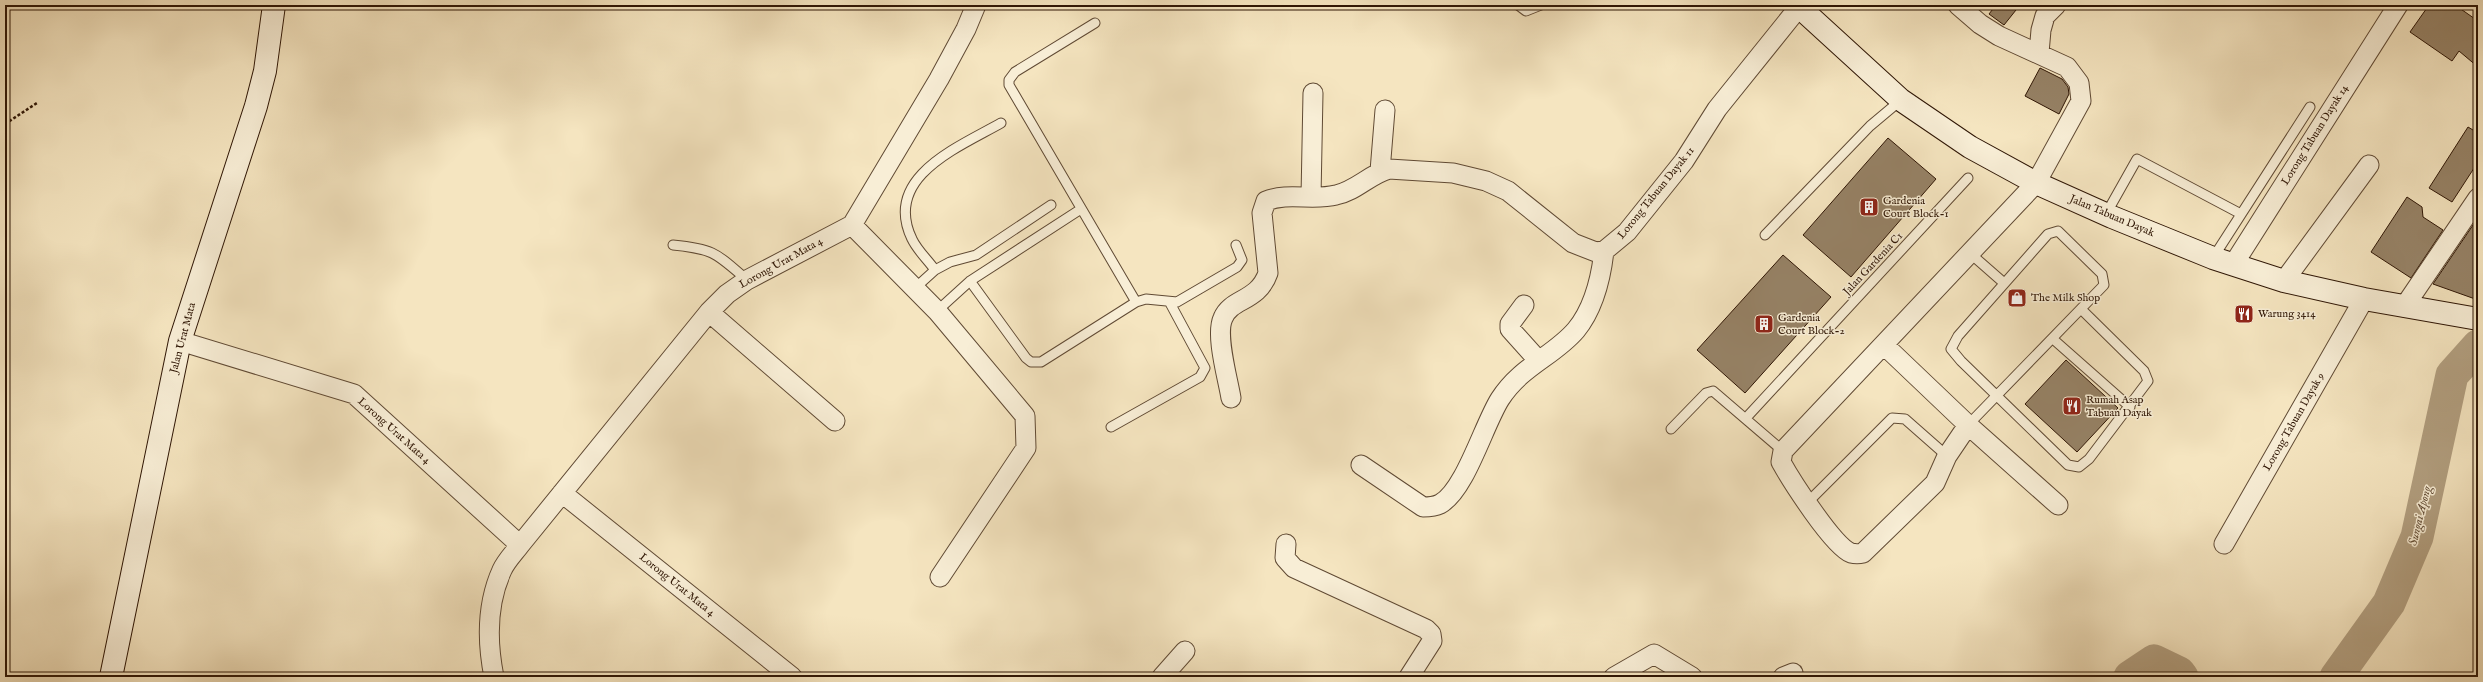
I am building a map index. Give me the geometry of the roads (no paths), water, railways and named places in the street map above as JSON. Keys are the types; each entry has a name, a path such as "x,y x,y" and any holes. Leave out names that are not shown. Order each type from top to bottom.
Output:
{"street":[{"name":"Jalan Urat Mata","path":"111,677 180,341 256,106 265,71 274,5"},
{"path":"1958,5 1980,24 1999,36 2067,67 2079,83 2081,101 2036,184 1783,451 1781,462 1807,503 1844,549 1856,554 1863,553 1935,483 1947,456 1968,425"},
{"path":"2039,53 2041,30 2046,16 2056,5"},
{"name":"Lorong Tabuan Dayak 14","path":"2223,261 2398,5"},
{"name":"Jalan Tabuan Dayak","path":"1798,6 1901,100 1970,147 2036,184 2105,214 2223,261 2284,281 2364,300 2476,318"},
{"name":"Lorong Tabuan Dayak 11","path":"1604,250 1627,232 1680,167 1717,109 1798,6"},
{"path":"940,577 1026,448 1027,432 1025,416 1017,403 938,311 914,289 852,225 939,79 971,9"},
{"path":"1311,197 1312,93"},
{"path":"1380,172 1385,110"},
{"path":"2284,281 2369,165"},
{"path":"1231,398 1222,345 1222,319 1231,309 1260,289 1265,282 1268,273 1262,206 1266,201 1274,198 1338,195 1380,172 1389,169 1453,173 1486,181 1508,191 1572,243 1596,252 1604,250 1601,277 1592,300 1576,330 1527,368 1500,399 1470,463 1456,486 1441,504 1432,507 1422,507 1361,465"},
{"path":"2404,307 2478,198"},
{"name":"Lorong Urat Mata 4","path":"180,341 354,394 520,545 709,312 727,294 747,280 852,225"},
{"name":"Lorong Tabuan Dayak 9","path":"2224,544 2364,300"},
{"path":"1524,305 1510,324 1510,329 1538,360"},
{"path":"709,312 835,421"},
{"path":"1884,345 1968,425 2058,505"},
{"name":"Lorong Urat Mata 4","path":"562,493 792,677"},
{"path":"1286,544 1285,558 1294,568 1426,629 1431,634 1432,641 1409,677"},
{"path":"494,677 490,658 490,628 494,597 502,569 520,545"},
{"path":"1162,677 1185,651"},
{"path":"1614,677 1654,654 1692,677"}],"lane":[{"path":"1518,5 1526,11 1540,5"},
{"path":"1095,23 1015,72 1009,80 1009,85 1136,302"},
{"path":"1764,235 1870,126 1901,100"},
{"path":"2223,261 2241,214 2310,107"},
{"path":"936,270 912,240 905,219 905,201 916,182 930,166 1000,123"},
{"path":"2105,214 2137,159 2241,214"},
{"name":"Jalan Gardenia C1","path":"1746,418 1968,178"},
{"path":"914,289 936,270 950,262 976,255 1051,205"},
{"path":"938,311 970,281 1081,210"},
{"path":"1968,425 1997,397 2053,339 2081,309 2104,285 2104,278 2061,232 2055,231 2048,234 1953,342 1951,348 1960,361 1997,397 2068,465 2079,467 2089,459 2146,386 2147,376 2081,309"},
{"path":"672,245 702,248 718,254 747,280"},
{"path":"970,281 1026,358 1036,363 1047,359 1136,302 1146,299 1170,303 1177,302 1237,267 1242,260 1236,245"},
{"path":"1971,254 2004,283"},
{"path":"1111,427 1200,377 1204,373 1205,368 1170,303"},
{"path":"2053,339 2130,407"},
{"path":"1671,429 1706,393 1713,391 1783,451"},
{"path":"1807,503 1892,418 1905,419 1947,456"}],"waterway":[{"name":"Sungai Apong","path":"2336,677 2389,603 2417,537 2452,375 2478,346"},
{"name":"Sungai Apong","path":"2130,677 2154,661 2179,673 2182,677"}],"place":[{"name":"Gardenia Court Block-1","path":"1869,207"},
{"name":"The Milk Shop","path":"2017,298"},
{"name":"Warung 3414","path":"2244,314"},
{"name":"Gardenia Court Block-2","path":"1764,324"},
{"name":"Rumah Asap Tabuan Dayak","path":"2072,406"}]}
